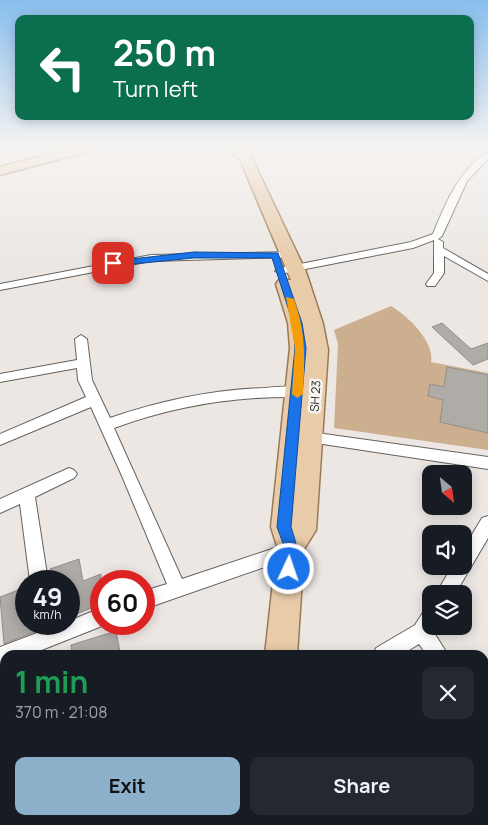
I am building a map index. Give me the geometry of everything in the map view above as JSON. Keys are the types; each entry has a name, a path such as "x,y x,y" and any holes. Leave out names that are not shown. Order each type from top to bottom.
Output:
{"main road":[{"name":"SH 23","path":"253,186 285,262 314,321 318,350 308,371 297,495 302,530 291,549 281,650"},
{"path":"303,436 298,392 308,371"}],"street":[{"path":"431,284 439,273 440,250 437,236 459,186"},
{"path":"0,287 97,266 150,258 194,255 285,262 413,245 437,236"},
{"path":"440,250 488,278"},
{"path":"81,339 85,380 130,476 177,587"},
{"path":"0,378 82,363"},
{"path":"106,425 139,413 183,401 277,391 298,392"},
{"path":"0,440 93,400"},
{"path":"303,436 488,463"},
{"path":"0,506 68,474"},
{"path":"26,494 38,570"},
{"path":"472,550 488,523"},
{"path":"155,596 291,549"},
{"path":"390,650 422,628"},
{"path":"27,650 44,635"},
{"path":"431,635 436,650"}],"shaded area":[{"path":"391,306 405,316 425,338 431,354 431,362 488,373 488,450 334,428 338,344 334,330"}],"building":[{"path":"442,323 471,349 488,343 488,359 473,365 432,327"},
{"path":"447,367 488,375 488,433 440,422 443,400 428,396 430,384 444,387"},
{"path":"79,559 83,581 90,578 90,608 80,613 80,570 50,569"},
{"path":"15,591 15,635 27,635 4,644 0,597"},
{"path":"103,635 117,635 120,650 72,650 71,645"}],"slow traffic":[{"path":"290,299 298,323 300,348 297,394"}],"route":[{"path":"113,263 194,255 276,255 298,323 300,348 296,413 284,527 291,546 289,569"}]}
